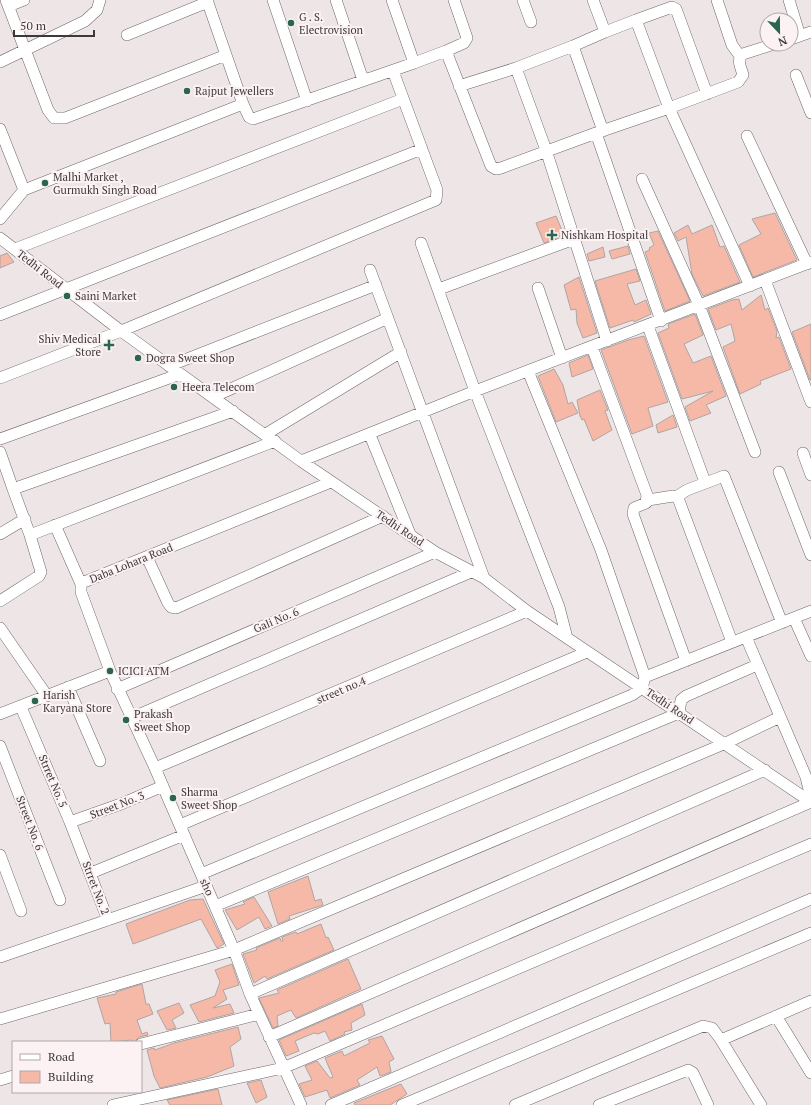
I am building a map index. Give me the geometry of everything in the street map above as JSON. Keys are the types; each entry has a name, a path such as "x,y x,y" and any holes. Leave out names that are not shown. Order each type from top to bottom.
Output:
{"street":[{"path":"24,0 8,3 48,110 54,118 60,119 226,55"},
{"path":"0,62 85,21 97,10 100,0"},
{"path":"273,0 306,101"},
{"path":"336,0 363,80"},
{"path":"392,0 414,63"},
{"path":"127,35 208,1 243,104 249,117 253,119 363,80 393,71 464,43 467,38 454,0"},
{"path":"523,0 531,22"},
{"path":"593,0 605,32"},
{"path":"446,51 485,152 493,168 500,168 546,150 669,108 741,80 743,75 739,61 740,56 732,45 717,0"},
{"path":"789,0 801,36"},
{"path":"459,86 516,68 672,7 676,9 707,94"},
{"path":"636,20 669,108 750,286"},
{"path":"573,46 599,132 661,321"},
{"path":"740,56 759,49"},
{"path":"516,68 546,150 607,341"},
{"path":"0,378 120,332 432,202 438,196 437,190 393,71"},
{"path":"796,75 811,113"},
{"path":"15,249 403,99"},
{"path":"0,219 24,190 243,104"},
{"path":"0,129 24,190"},
{"path":"301,461 370,435 475,391 648,326 809,263 747,136"},
{"path":"0,315 422,149"},
{"path":"642,179 699,305 755,452"},
{"name":"Tedhi Road","path":"0,238 120,332 331,482 435,552 484,578 527,611 587,652 644,682 679,713 726,743 811,802"},
{"path":"439,289 574,239"},
{"path":"421,243 475,391 560,607 567,638"},
{"path":"370,270 484,578"},
{"path":"765,280 811,402"},
{"path":"169,366 376,285"},
{"path":"538,288 562,358"},
{"path":"213,397 388,318"},
{"path":"648,326 705,482"},
{"path":"592,347 648,500"},
{"path":"29,532 30,535 270,438 401,352"},
{"path":"528,371 598,543 644,682"},
{"path":"0,439 180,374"},
{"path":"13,489 233,411"},
{"path":"370,435 410,534"},
{"path":"0,452 3,471 13,489 25,519 41,572 39,576 0,601"},
{"path":"803,453 811,475"},
{"path":"779,472 811,555"},
{"path":"686,661 633,514 634,508 644,504 648,500 676,497 705,482 724,476 782,623"},
{"name":"Daba Lohara Road","path":"110,670 81,592 81,584 331,482"},
{"path":"676,497 680,502 732,642"},
{"path":"147,557 168,603 171,607 176,608 383,516"},
{"path":"0,534 25,519"},
{"path":"55,525 81,584"},
{"name":"Gali No. 6","path":"117,689 435,552"},
{"path":"131,718 471,572"},
{"name":"street no.4","path":"155,768 527,611"},
{"path":"201,874 632,695 644,682 686,661 811,611"},
{"path":"794,618 811,656"},
{"path":"0,628 47,696"},
{"path":"746,637 806,777 811,798"},
{"path":"180,825 587,652"},
{"path":"215,906 679,713 681,700 686,696 757,665"},
{"path":"0,714 21,707 110,670"},
{"name":"sho","path":"110,670 117,689 155,768 180,825 234,950 250,994 301,1105"},
{"path":"68,688 100,761"},
{"name":"Strret No. 5","path":"21,707 84,857"},
{"path":"0,1019 234,950 726,743 780,717"},
{"name":"Street No. 6","path":"0,746 60,900"},
{"path":"250,994 765,770"},
{"name":"Street No. 3","path":"70,822 163,786"},
{"path":"269,1037 811,802"},
{"path":"91,874 184,835"},
{"path":"114,1105 283,1068 811,844"},
{"path":"0,855 21,911"},
{"name":"Strret No. 2","path":"84,857 108,920"},
{"path":"0,957 206,886"},
{"path":"331,1105 811,899"},
{"path":"402,1105 811,933"},
{"path":"721,1040 811,1001"},
{"path":"142,1044 259,1014"},
{"path":"776,1016 811,1073"},
{"path":"515,1105 703,1026 712,1028 721,1040 761,1105"},
{"path":"599,1105 688,1070 694,1076 708,1105"},
{"path":"0,1080 12,1076"}],"building":[{"path":"775,213 797,260 753,277 739,245 761,234 752,219"},
{"path":"556,216 564,235 544,243 536,223"},
{"path":"688,225 692,234 712,225 720,247 724,246 740,282 703,296 692,274 686,237 678,241 674,233"},
{"path":"658,231 690,301 665,311 645,252 650,250 649,248 654,245 649,233"},
{"path":"628,246 630,254 612,259 609,251"},
{"path":"603,247 605,257 589,261 587,254"},
{"path":"7,253 14,262 0,268 0,256"},
{"path":"636,269 640,281 627,284 635,305 646,300 651,314 634,322 633,320 610,328 595,281"},
{"path":"579,277 597,333 583,338 577,323 576,309 571,310 564,285"},
{"path":"761,295 765,310 768,308 777,331 776,338 779,337 791,369 760,381 761,384 740,394 723,347 735,341 731,324 716,330 708,309 739,299 742,310"},
{"path":"695,314 703,335 684,344 693,363 711,356 726,396 706,405 711,413 690,421 685,407 713,391 682,399 658,333 669,328 668,324"},
{"path":"811,324 811,380 810,380 792,332"},
{"path":"644,336 668,402 648,408 653,426 632,434 601,350"},
{"path":"588,355 593,369 572,377 569,363"},
{"path":"554,369 563,385 568,404 572,402 578,413 556,422 538,376"},
{"path":"600,390 608,410 605,411 612,430 593,441 584,419 582,420 580,416 577,400"},
{"path":"673,415 677,427 658,433 656,425"},
{"path":"308,876 315,901 321,899 323,905 289,916 290,919 278,924 268,892"},
{"path":"254,897 272,926 265,929 259,917 237,930 225,910 245,904 243,902"},
{"path":"203,899 224,944 217,948 201,919 133,944 126,924 190,900"},
{"path":"321,924 326,938 328,937 334,950 267,979 265,976 254,983 243,954 257,950 256,948 280,938 281,941 283,941 282,937 296,932 297,934"},
{"path":"348,959 361,989 296,1018 291,1010 277,1016 278,1026 273,1028 259,998 279,993 277,990"},
{"path":"232,964 239,985 223,990 227,999 213,1008 230,1004 234,1013 199,1022 190,1005 215,996 220,982 215,970"},
{"path":"142,984 146,1004 149,1004 153,1014 137,1020 142,1034 147,1032 148,1035 139,1037 135,1041 111,1041 110,1023 105,1024 97,998 116,994 116,992"},
{"path":"179,1003 184,1013 172,1020 176,1028 167,1030 157,1011"},
{"path":"362,1004 365,1015 351,1023 352,1030 344,1032 345,1034 330,1041 325,1031 318,1034 314,1033 295,1041 299,1051 286,1056 279,1040"},
{"path":"238,1027 241,1039 230,1047 234,1066 207,1077 160,1088 154,1076 147,1050 154,1048 155,1050 174,1043"},
{"path":"382,1036 394,1059 389,1062 391,1072 380,1076 377,1067 357,1080 360,1085 330,1098 327,1090 305,1097 299,1084 312,1080 305,1066 317,1061 330,1078 333,1077 325,1058 342,1051 344,1056 370,1043 368,1040"},
{"path":"261,1080 267,1097 256,1103 247,1083"},
{"path":"401,1084 407,1094 390,1105 355,1105 354,1103"},
{"path":"218,1089 222,1105 170,1105 167,1100"}],"place":[{"name":"G . S. Electrovision","path":"291,23"},
{"name":"Rajput Jewellers","path":"187,91"},
{"name":"Malhi Market , Gurmukh Singh Road","path":"45,183"},
{"name":"Nishkam Hospital","path":"552,235"},
{"name":"Saini Market","path":"67,296"},
{"name":"Shiv Medical Store","path":"109,345"},
{"name":"Dogra Sweet Shop","path":"138,358"},
{"name":"Heera Telecom","path":"174,387"},
{"name":"ICICI ATM","path":"110,671"},
{"name":"Harish Karyana Store","path":"35,701"},
{"name":"Prakash Sweet Shop","path":"126,720"},
{"name":"Sharma Sweet Shop","path":"173,798"}]}
